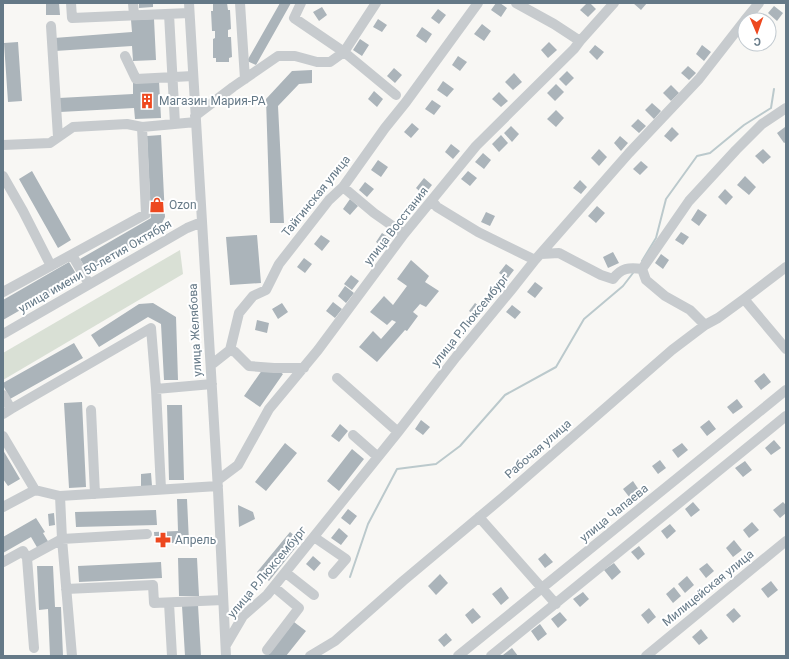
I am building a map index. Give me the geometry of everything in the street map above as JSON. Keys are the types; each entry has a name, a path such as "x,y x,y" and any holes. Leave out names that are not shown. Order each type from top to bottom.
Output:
{"street":[{"path":"71,3 72,18 169,14 189,8"},
{"path":"133,3 134,15"},
{"path":"240,3 245,79"},
{"path":"301,3 294,18 344,52 396,95 411,96"},
{"path":"3,145 50,143 73,127 127,124 142,127 175,124 196,119 233,87 278,56 295,56 317,62 330,62 344,52 376,3"},
{"name":"Тайгинская улица","path":"230,350 239,313 252,296 266,290 279,264 329,200 343,187 478,3"},
{"path":"516,3 580,40"},
{"name":"улица Восстания","path":"218,483 238,465 270,409 318,350 404,234 476,146 574,49 580,40 614,3"},
{"name":"улица Р.Люксембург","path":"751,12 758,3"},
{"name":"улица Желябова","path":"189,8 218,483 226,656"},
{"path":"169,14 175,124"},
{"path":"51,26 58,137"},
{"name":"улица Р.Люксембург","path":"226,645 243,616 267,595 286,573 456,357 538,257 629,153 699,79 737,30"},
{"path":"125,56 136,79 193,76"},
{"path":"396,95 398,112"},
{"path":"642,269 689,201 762,124 786,108"},
{"path":"3,292 146,214 142,127"},
{"path":"3,176 51,266"},
{"path":"343,187 374,213 404,234"},
{"path":"432,201 438,207 478,232 538,257 559,253 601,275 612,279 618,272 632,268 642,269"},
{"name":"улица имени 50-летия Октября","path":"3,334 187,228 202,222"},
{"path":"72,255 89,284"},
{"name":"Рабочая улица","path":"310,656 335,641 672,350 705,325 718,318 786,267"},
{"path":"642,269 646,280 665,296 690,310 705,325"},
{"path":"744,299 786,349"},
{"path":"3,395 7,411 151,328 156,389 161,489"},
{"path":"211,365 230,350 235,352 249,366 304,368"},
{"path":"337,378 398,432"},
{"path":"156,389 212,384"},
{"name":"улица Чапаева","path":"458,656 786,390"},
{"path":"91,410 95,494"},
{"path":"491,656 786,416"},
{"path":"353,435 378,457"},
{"path":"3,436 35,490"},
{"path":"4,505 35,490 60,496 161,489 218,483"},
{"path":"60,496 62,539 72,656"},
{"path":"479,517 556,604"},
{"path":"27,558 62,539 147,534"},
{"path":"314,537 346,559 333,574"},
{"name":"Милицейская улица","path":"646,656 786,541"},
{"path":"3,562 23,551 27,558 34,648"},
{"path":"286,573 314,595"},
{"path":"66,589 153,585 154,603 223,600"},
{"path":"267,650 299,608 274,587"},
{"path":"169,603 172,656"}],"shaded area":[{"path":"180,250 183,274 3,380 3,353"}],"building":[{"path":"46,3 59,3 60,15 46,15"},
{"path":"139,3 153,3 153,7 139,8"},
{"path":"213,3 227,3 228,10 230,10 231,29 228,30 228,37 231,37 232,57 229,58 229,62 216,62 216,58 213,58 213,39 215,38 215,31 212,31 211,11 213,11"},
{"path":"280,3 291,3 256,65 247,61"},
{"path":"496,3 500,3 507,8 501,17 491,10"},
{"path":"587,3 590,3 596,9 588,17 580,10"},
{"path":"633,3 647,3 641,10"},
{"path":"774,6 783,13 777,21 777,12 769,12"},
{"path":"322,7 327,15 319,21 313,12"},
{"path":"438,9 446,15 439,24 431,18"},
{"path":"154,19 156,60 133,61 132,46 55,51 54,38 132,32 131,20"},
{"path":"378,19 387,25 382,32 373,27"},
{"path":"482,24 491,31 484,41 474,34"},
{"path":"422,27 432,34 426,43 416,36"},
{"path":"360,39 369,45 362,56 353,50"},
{"path":"18,42 22,101 8,102 4,43"},
{"path":"549,42 557,50 548,58 541,50"},
{"path":"595,45 604,52 597,60 589,52"},
{"path":"702,45 711,52 704,61 696,54"},
{"path":"458,56 467,62 460,71 452,65"},
{"path":"688,66 696,73 689,80 681,73"},
{"path":"394,68 402,75 395,83 387,76"},
{"path":"312,70 312,83 299,84 278,106 284,223 270,223 266,99 292,71"},
{"path":"567,71 574,78 566,86 559,79"},
{"path":"514,73 522,82 513,90 505,82"},
{"path":"159,81 161,118 135,119 134,108 60,112 59,98 133,94 133,82"},
{"path":"443,81 454,89 447,97 437,90"},
{"path":"556,84 564,92 555,101 547,93"},
{"path":"671,85 679,93 671,101 663,93"},
{"path":"374,91 383,99 377,107 368,99"},
{"path":"499,92 508,101 501,107 492,99"},
{"path":"432,100 441,106 434,115 425,109"},
{"path":"652,103 661,111 654,119 645,110"},
{"path":"556,110 564,118 556,127 547,119"},
{"path":"638,119 646,126 639,133 631,126"},
{"path":"412,123 419,129 411,138 404,132"},
{"path":"511,126 519,134 512,142 504,133"},
{"path":"672,127 679,134 671,142 664,136"},
{"path":"785,127 786,142 784,143 777,133"},
{"path":"161,135 165,217 158,231 87,271 80,259 151,218 147,136"},
{"path":"501,135 508,143 499,152 492,144"},
{"path":"620,136 628,143 621,151 614,143"},
{"path":"451,144 460,151 453,159 445,152"},
{"path":"599,149 607,157 599,166 591,158"},
{"path":"763,149 771,157 763,164 755,156"},
{"path":"483,153 491,160 484,169 475,162"},
{"path":"378,160 388,167 381,177 371,170"},
{"path":"641,161 648,167 640,175 633,169"},
{"path":"32,171 71,240 58,248 19,179"},
{"path":"468,171 477,178 470,186 461,179"},
{"path":"745,176 756,187 749,195 737,185"},
{"path":"424,178 432,185 424,195 416,188"},
{"path":"580,180 587,187 581,194 573,188"},
{"path":"365,182 374,189 367,197 359,190"},
{"path":"725,189 733,197 726,205 718,197"},
{"path":"350,199 358,206 350,215 343,209"},
{"path":"597,206 605,213 596,223 588,216"},
{"path":"698,209 707,215 699,226 691,220"},
{"path":"486,212 495,216 490,226 481,222"},
{"path":"681,232 689,237 683,245 675,240"},
{"path":"382,233 391,239 384,248 376,242"},
{"path":"257,235 261,283 230,285 226,237"},
{"path":"321,235 330,241 322,251 314,244"},
{"path":"613,252 619,263 608,268 603,257"},
{"path":"661,254 669,260 663,269 655,263"},
{"path":"304,258 312,264 305,273 297,267"},
{"path":"411,260 429,276 425,282 439,291 426,307 420,304 413,312 418,316 407,331 405,330 377,362 359,347 373,331 381,339 396,322 392,320 387,325 370,312 384,296 393,305 407,286 397,279"},
{"path":"69,262 78,277 3,320 3,300"},
{"path":"506,264 514,270 507,279 499,273"},
{"path":"351,275 359,281 352,290 344,284"},
{"path":"535,282 543,288 535,298 527,292"},
{"path":"345,286 354,293 346,303 338,296"},
{"path":"333,302 342,309 335,318 326,311"},
{"path":"153,303 176,317 178,380 164,380 161,324 148,317 99,347 91,335 139,304"},
{"path":"282,303 288,312 278,319 272,309"},
{"path":"475,303 483,309 477,317 469,311"},
{"path":"512,305 521,312 515,319 506,312"},
{"path":"257,320 269,323 267,333 255,330"},
{"path":"74,343 83,358 10,399 3,383"},
{"path":"267,363 283,374 260,407 244,396"},
{"path":"764,373 771,382 761,390 754,381"},
{"path":"737,399 743,407 733,414 727,407"},
{"path":"82,402 86,487 69,488 64,403"},
{"path":"167,405 182,405 184,480 169,480"},
{"path":"421,420 430,427 423,435 415,429"},
{"path":"709,420 716,429 707,436 700,427"},
{"path":"340,424 348,431 339,442 331,436"},
{"path":"774,440 781,448 771,455 765,448"},
{"path":"285,443 297,453 266,491 255,482"},
{"path":"682,443 688,450 678,458 672,450"},
{"path":"352,449 364,459 339,491 327,481"},
{"path":"3,450 20,479 8,486 3,479"},
{"path":"660,460 666,468 658,474 652,466"},
{"path":"745,461 752,470 743,477 735,468"},
{"path":"151,473 152,486 141,487 141,474"},
{"path":"633,481 639,490 630,498 623,489"},
{"path":"177,499 187,499 189,542 155,544 154,532 178,531"},
{"path":"693,502 700,510 691,517 685,509"},
{"path":"783,502 786,505 786,513 780,518 773,510"},
{"path":"238,505 253,512 255,519 239,527"},
{"path":"348,509 357,516 350,525 341,518"},
{"path":"156,510 157,525 76,527 75,512"},
{"path":"54,513 55,525 49,526 48,514"},
{"path":"36,518 45,532 43,533 49,543 38,549 31,537 3,553 3,537"},
{"path":"752,522 759,530 749,538 743,530"},
{"path":"670,524 676,531 667,539 661,531"},
{"path":"339,528 348,536 341,545 331,538"},
{"path":"290,532 301,541 269,581 257,572"},
{"path":"734,540 742,550 733,557 726,548"},
{"path":"639,546 645,554 638,560 631,552"},
{"path":"545,553 553,562 545,568 538,559"},
{"path":"313,556 321,563 314,571 306,564"},
{"path":"178,558 197,558 199,596 179,596"},
{"path":"161,562 162,578 79,582 78,566"},
{"path":"614,563 621,572 612,580 604,570"},
{"path":"707,563 714,571 706,578 699,569"},
{"path":"37,566 53,566 55,607 61,607 63,656 50,656 48,609 39,610"},
{"path":"440,574 448,583 436,595 428,586"},
{"path":"687,576 694,585 685,593 678,584"},
{"path":"771,581 778,590 768,598 761,589"},
{"path":"501,587 509,598 501,605 492,594"},
{"path":"674,587 681,596 673,603 666,594"},
{"path":"583,592 589,599 580,607 573,599"},
{"path":"198,605 201,656 185,656 182,606"},
{"path":"473,608 481,617 472,624 465,615"},
{"path":"649,608 656,617 648,624 641,615"},
{"path":"734,608 741,616 733,623 726,615"},
{"path":"560,612 567,620 558,628 551,619"},
{"path":"294,622 306,631 286,656 267,656"},
{"path":"540,624 547,634 538,641 531,631"},
{"path":"701,629 708,638 699,645 692,637"},
{"path":"446,633 452,640 444,647 438,640"},
{"path":"512,648 518,656 503,655"}],"waterway":[{"path":"642,261 656,238 666,199 697,156 710,153 744,125 771,108 774,89"},
{"path":"350,577 368,524 397,469 436,464 460,446 505,395 556,367 584,319 623,286 633,273"}],"place":[{"name":"Магазин Мария-РА","path":"147,101"},
{"name":"Ozon","path":"157,205"},
{"name":"Апрель","path":"163,540"}]}
